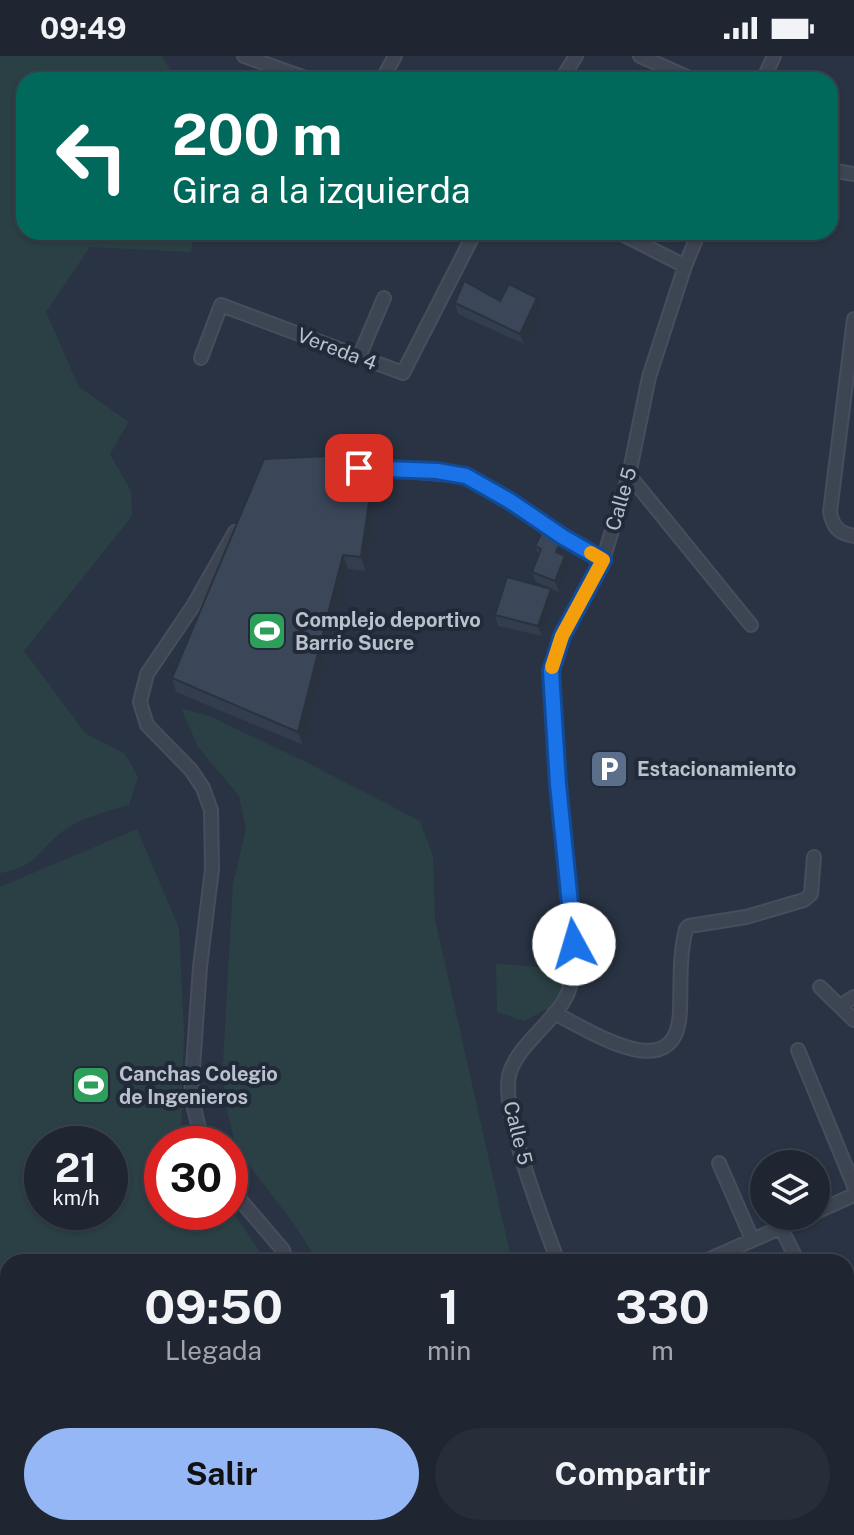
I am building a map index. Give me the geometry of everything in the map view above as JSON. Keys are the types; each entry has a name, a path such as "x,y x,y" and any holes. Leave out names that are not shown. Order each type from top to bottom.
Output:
{"street":[{"path":"244,56 289,72"},
{"path":"640,56 676,72"},
{"name":"Vereda 4","path":"201,358 221,305 403,373 471,240"},
{"path":"634,240 685,266"},
{"name":"Calle 5","path":"555,1254 520,1151 507,1092 510,1071 570,989 574,944 558,784 551,671 562,636 603,560 629,475 649,377 696,240"},
{"path":"359,357 384,298"},
{"path":"854,319 830,512 832,524 840,533 854,536"},
{"path":"359,468 466,476 603,560"},
{"path":"629,475 751,625"},
{"path":"198,1126 191,1096 200,967 212,869 211,810 203,788 191,770 147,725 140,702 147,674 193,606 239,521"},
{"path":"554,1013 625,1048 649,1053 666,1047 677,1033 680,959 689,926 746,917 804,900 811,894 814,857"},
{"path":"820,987 854,1020"},
{"path":"840,1006 854,997"},
{"path":"798,1050 854,1186"},
{"path":"719,1163 752,1239"},
{"path":"830,1206 854,1195"},
{"path":"248,1209 284,1254"},
{"path":"720,1254 776,1230"},
{"path":"782,1230 794,1254"}],"green space":[{"path":"0,56 162,56 171,72 16,72 16,240 193,240 191,252 90,247 46,312 79,387 129,422 110,454 131,491 132,516 24,651 86,734 125,754 138,777 129,805 78,822 22,867 0,873"},
{"path":"181,708 209,716 420,821 433,856 435,919 510,1254 313,1254 248,1164 248,1126 231,1126 225,1100 223,1063 233,884 246,829 239,796 198,747"},
{"name":"Canchas Colegio de Ingenieros","path":"137,829 179,928 184,1032 181,1126 144,1126 144,1230 245,1230 262,1254 0,1254 0,887"},
{"path":"496,964 565,968 560,996 550,1007 524,1021 497,1012"}],"building":[{"path":"464,281 500,301 509,284 537,298 520,334 455,303"},
{"name":"Complejo deportivo Barrio Sucre","path":"376,454 361,557 343,555 298,732 172,678 264,459"},
{"path":"542,532 561,541 556,552 565,556 555,581 532,572 541,549 535,546"},
{"path":"507,577 551,589 538,626 495,615"}],"slow traffic":[{"path":"552,667 562,636 603,560 591,553"}],"place":[{"name":"Complejo deportivo Barrio Sucre","path":"267,631"},
{"name":"Estacionamiento","path":"609,769"},
{"name":"Canchas Colegio de Ingenieros","path":"91,1085"}],"route":[{"path":"359,468 437,471 466,476 603,560 562,636 551,671 558,784 574,944"}]}
